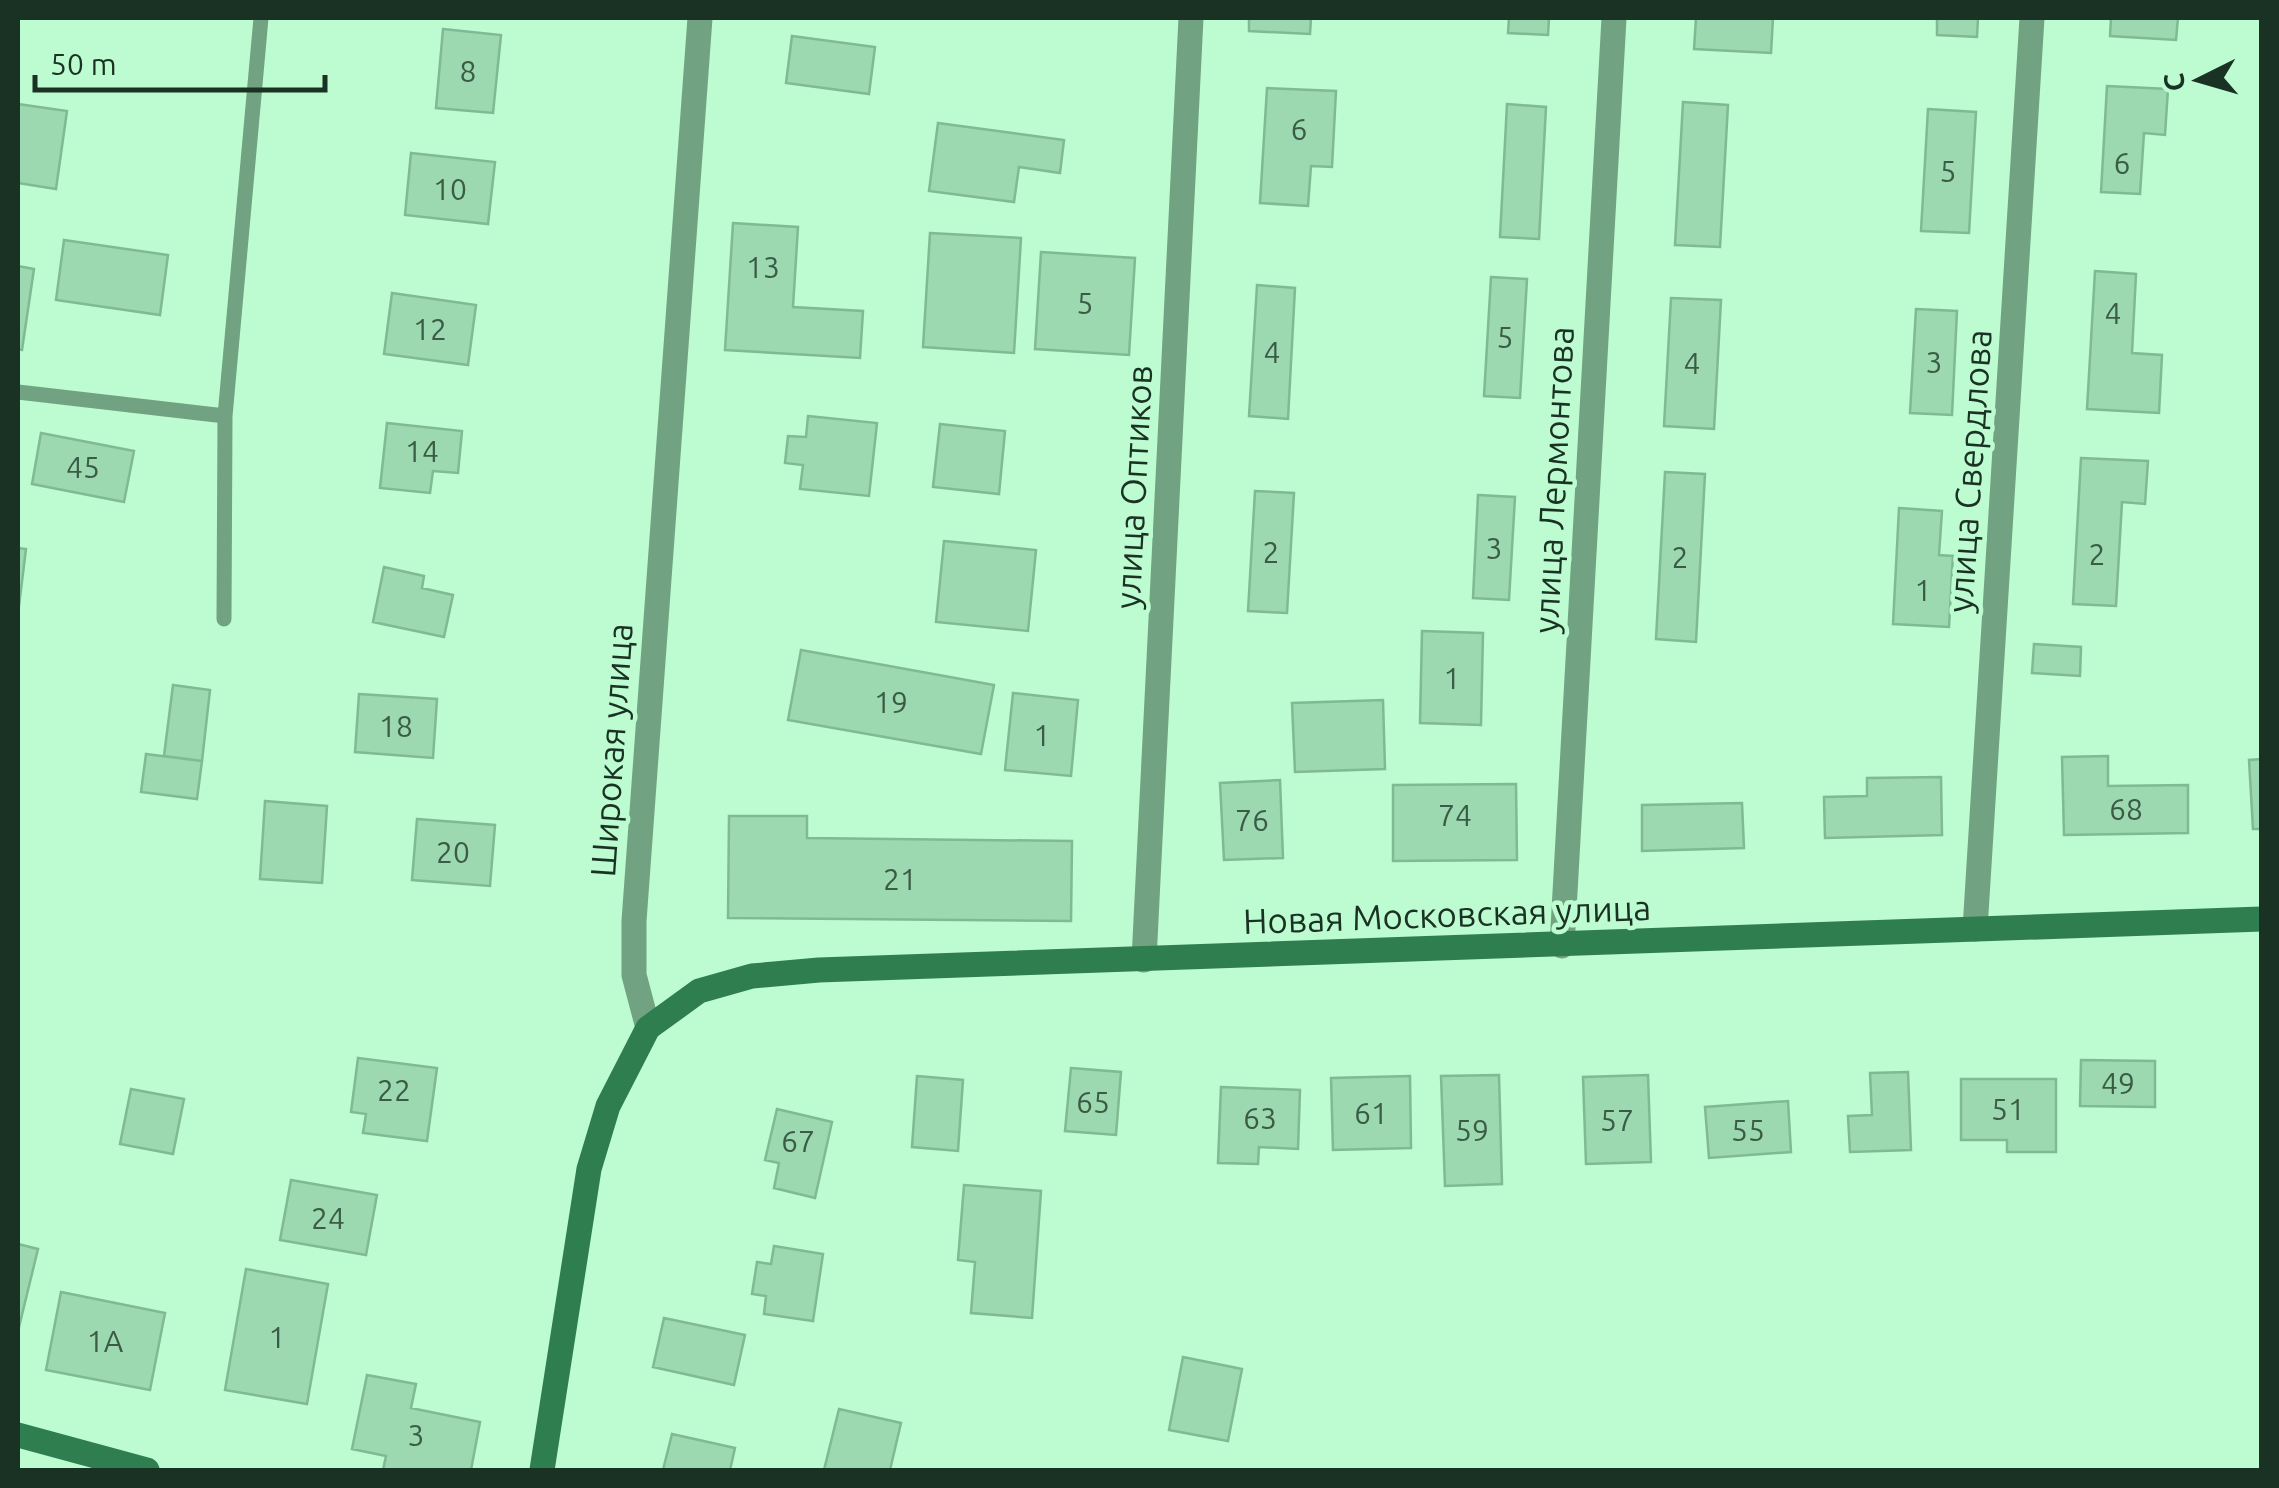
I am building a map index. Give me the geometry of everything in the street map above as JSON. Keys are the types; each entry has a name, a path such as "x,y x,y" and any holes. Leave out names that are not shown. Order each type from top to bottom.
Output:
{"street":[{"name":"Широкая улица","path":"648,1028 634,975 634,921 700,18"},
{"name":"улица Оптиков","path":"1144,960 1192,18"},
{"name":"улица Лермонтова","path":"1562,946 1614,18"},
{"name":"улица Свердлова","path":"1975,929 2032,18"},
{"name":"Новая Московская улица","path":"648,1028 699,991 752,976 819,970 2262,919"},
{"path":"542,1470 589,1170 608,1106 648,1028"},
{"path":"18,1435 147,1470"}],"lane":[{"path":"224,619 225,416 262,18"},
{"path":"18,392 225,416"}],"building":[{"path":"1249,18 1311,18 1310,34 1249,31"},
{"path":"1509,18 1549,18 1548,35 1508,33"},
{"path":"1696,18 1773,18 1771,53 1694,49"},
{"path":"1937,18 1978,18 1977,37 1937,35"},
{"path":"2111,18 2178,18 2176,40 2110,36"},
{"path":"443,29 501,35 493,113 436,108"},
{"path":"792,36 875,47 869,94 786,83"},
{"path":"2107,86 2168,89 2165,135 2144,133 2140,194 2101,192"},
{"path":"1267,88 1336,91 1332,167 1311,166 1308,206 1260,203"},
{"path":"1683,102 1728,105 1720,247 1675,245"},
{"path":"18,104 67,111 56,189 18,183"},
{"path":"1507,104 1546,107 1539,239 1500,237"},
{"path":"1928,109 1976,112 1969,233 1921,231"},
{"path":"938,123 1064,140 1060,173 1019,167 1014,202 929,191"},
{"path":"411,153 495,162 488,224 405,215"},
{"path":"733,223 798,227 793,307 863,311 860,358 725,350"},
{"path":"930,233 1021,238 1014,353 923,347"},
{"path":"64,240 168,255 160,315 56,300"},
{"path":"1041,252 1135,258 1129,355 1035,349"},
{"path":"18,266 34,269 22,350 18,349"},
{"path":"2095,271 2136,274 2132,353 2162,355 2159,413 2087,409"},
{"path":"1491,277 1527,279 1520,398 1484,396"},
{"path":"1257,285 1295,288 1288,419 1249,416"},
{"path":"392,293 476,305 468,365 384,354"},
{"path":"1671,298 1721,300 1714,429 1664,426"},
{"path":"1916,309 1957,311 1952,415 1910,413"},
{"path":"808,416 877,423 869,496 800,489 803,465 785,463 788,436 806,437"},
{"path":"387,423 462,431 458,473 433,471 430,493 380,488"},
{"path":"940,424 1005,431 999,494 933,487"},
{"path":"41,433 134,451 124,502 32,484"},
{"path":"2081,458 2148,461 2145,504 2122,502 2116,606 2073,604"},
{"path":"1665,472 1705,474 1696,642 1656,639"},
{"path":"1255,491 1294,493 1287,613 1248,611"},
{"path":"1478,495 1515,497 1509,600 1473,598"},
{"path":"1899,508 1942,511 1939,555 1953,556 1949,627 1893,624"},
{"path":"944,541 1036,550 1028,631 936,622"},
{"path":"18,548 26,549 18,614"},
{"path":"384,567 424,576 422,588 453,595 444,637 373,622"},
{"path":"1422,631 1483,633 1481,725 1420,723"},
{"path":"2034,644 2081,647 2080,676 2032,673"},
{"path":"801,650 994,685 981,754 788,720"},
{"path":"173,685 210,690 202,761 164,756"},
{"path":"1013,693 1078,700 1071,776 1005,770"},
{"path":"359,694 437,699 433,758 355,752"},
{"path":"1383,700 1385,769 1295,772 1292,703"},
{"path":"146,754 202,761 197,799 141,792"},
{"path":"2108,756 2108,786 2188,785 2188,833 2064,835 2062,757"},
{"path":"2262,759 2262,829 2253,829 2249,760"},
{"path":"1941,777 1942,835 1825,838 1824,797 1867,796 1867,778"},
{"path":"1280,780 1283,858 1224,860 1220,783"},
{"path":"1516,784 1517,860 1393,861 1393,785"},
{"path":"265,801 327,806 322,883 260,879"},
{"path":"1742,803 1744,848 1642,851 1642,805"},
{"path":"729,816 807,816 807,838 1072,841 1071,921 728,918"},
{"path":"417,819 495,825 490,886 412,880"},
{"path":"358,1058 437,1068 427,1141 363,1133 366,1114 351,1112"},
{"path":"2081,1060 2155,1061 2155,1107 2080,1106"},
{"path":"1071,1068 1121,1072 1116,1135 1065,1131"},
{"path":"1908,1072 1911,1150 1850,1152 1848,1116 1872,1115 1870,1073"},
{"path":"1499,1075 1502,1184 1445,1186 1441,1076"},
{"path":"1648,1075 1651,1162 1586,1164 1583,1077"},
{"path":"917,1076 963,1080 958,1151 912,1147"},
{"path":"1410,1076 1411,1148 1333,1150 1331,1078"},
{"path":"1961,1079 2056,1079 2056,1152 2007,1152 2007,1140 1961,1140"},
{"path":"1221,1087 1300,1090 1298,1149 1259,1147 1258,1164 1218,1163"},
{"path":"131,1089 184,1099 173,1154 120,1144"},
{"path":"1788,1101 1791,1152 1709,1158 1705,1107"},
{"path":"777,1109 832,1122 815,1198 774,1188 779,1163 765,1160"},
{"path":"291,1180 377,1195 366,1255 280,1240"},
{"path":"964,1185 1041,1191 1032,1318 971,1313 975,1262 958,1260"},
{"path":"18,1244 38,1249 19,1327 18,1326"},
{"path":"774,1246 823,1254 813,1321 764,1314 766,1296 752,1294 757,1262 771,1264"},
{"path":"246,1269 328,1284 307,1404 225,1390"},
{"path":"61,1292 165,1313 150,1390 46,1370"},
{"path":"664,1318 745,1335 734,1385 653,1367"},
{"path":"1183,1357 1242,1369 1228,1441 1169,1430"},
{"path":"367,1375 416,1384 411,1408 480,1422 471,1470 383,1470 386,1456 352,1449"},
{"path":"839,1409 901,1423 890,1470 824,1470"},
{"path":"672,1434 735,1448 730,1470 663,1470"}]}
